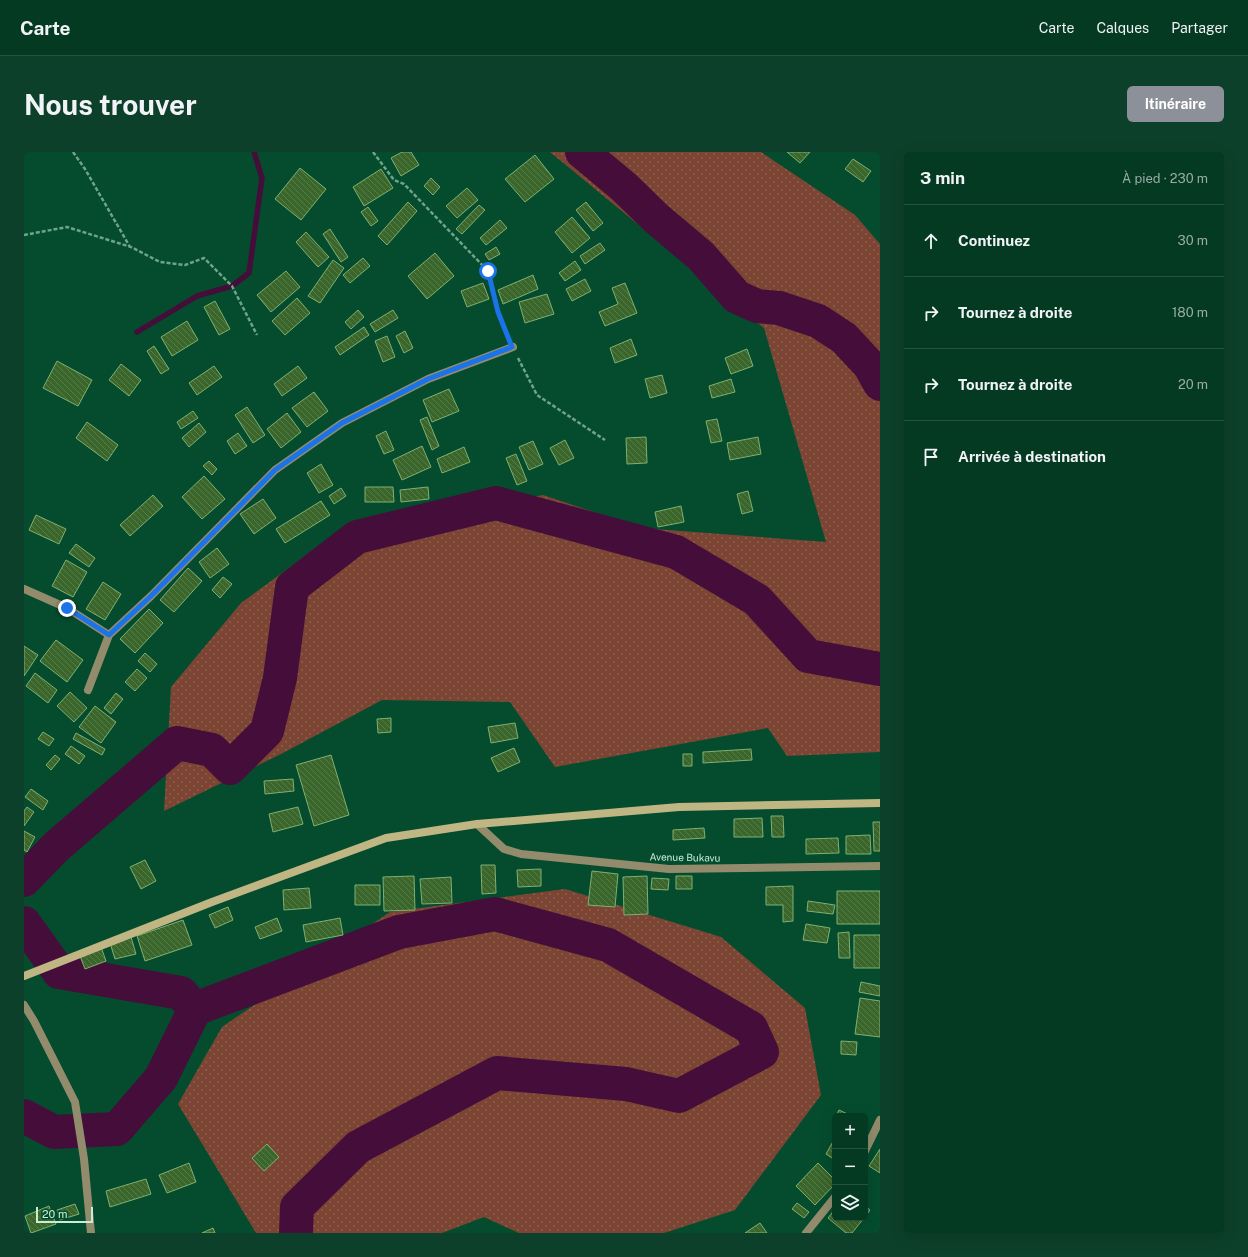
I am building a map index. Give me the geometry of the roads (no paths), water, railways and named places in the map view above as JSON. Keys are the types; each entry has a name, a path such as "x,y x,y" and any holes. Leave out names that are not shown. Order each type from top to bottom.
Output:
{"street":[{"path":"88,690 109,635 151,596 275,470 342,423 421,382 512,347"},
{"path":"24,589 67,608 109,635"},
{"path":"24,976 212,902 386,838 477,824 679,807 880,803"},
{"name":"Avenue Bukavu","path":"477,824 504,849 521,854 669,869 880,866"},
{"path":"24,1006 34,1020 75,1102 84,1159 91,1233"},
{"path":"866,1149 880,1120"},
{"path":"806,1233 832,1201"}],"waterway":[{"path":"137,332 197,296 232,286 249,273 262,178 254,152"},
{"path":"582,152 624,187 656,218 701,256 737,297 757,306 779,308 818,321 844,338 870,366 880,384"},
{"path":"24,880 57,846 177,743 212,750 230,768 267,731 280,678 292,587 357,537 496,503 676,552 757,600 808,656 880,669"},
{"path":"195,1009 399,932 495,914 608,945 751,1028 762,1052 679,1096 626,1084 497,1073 358,1147 297,1207 296,1233"},
{"path":"24,923 59,972 181,993 195,1009 161,1078 117,1129 54,1132 24,1116"}]}
